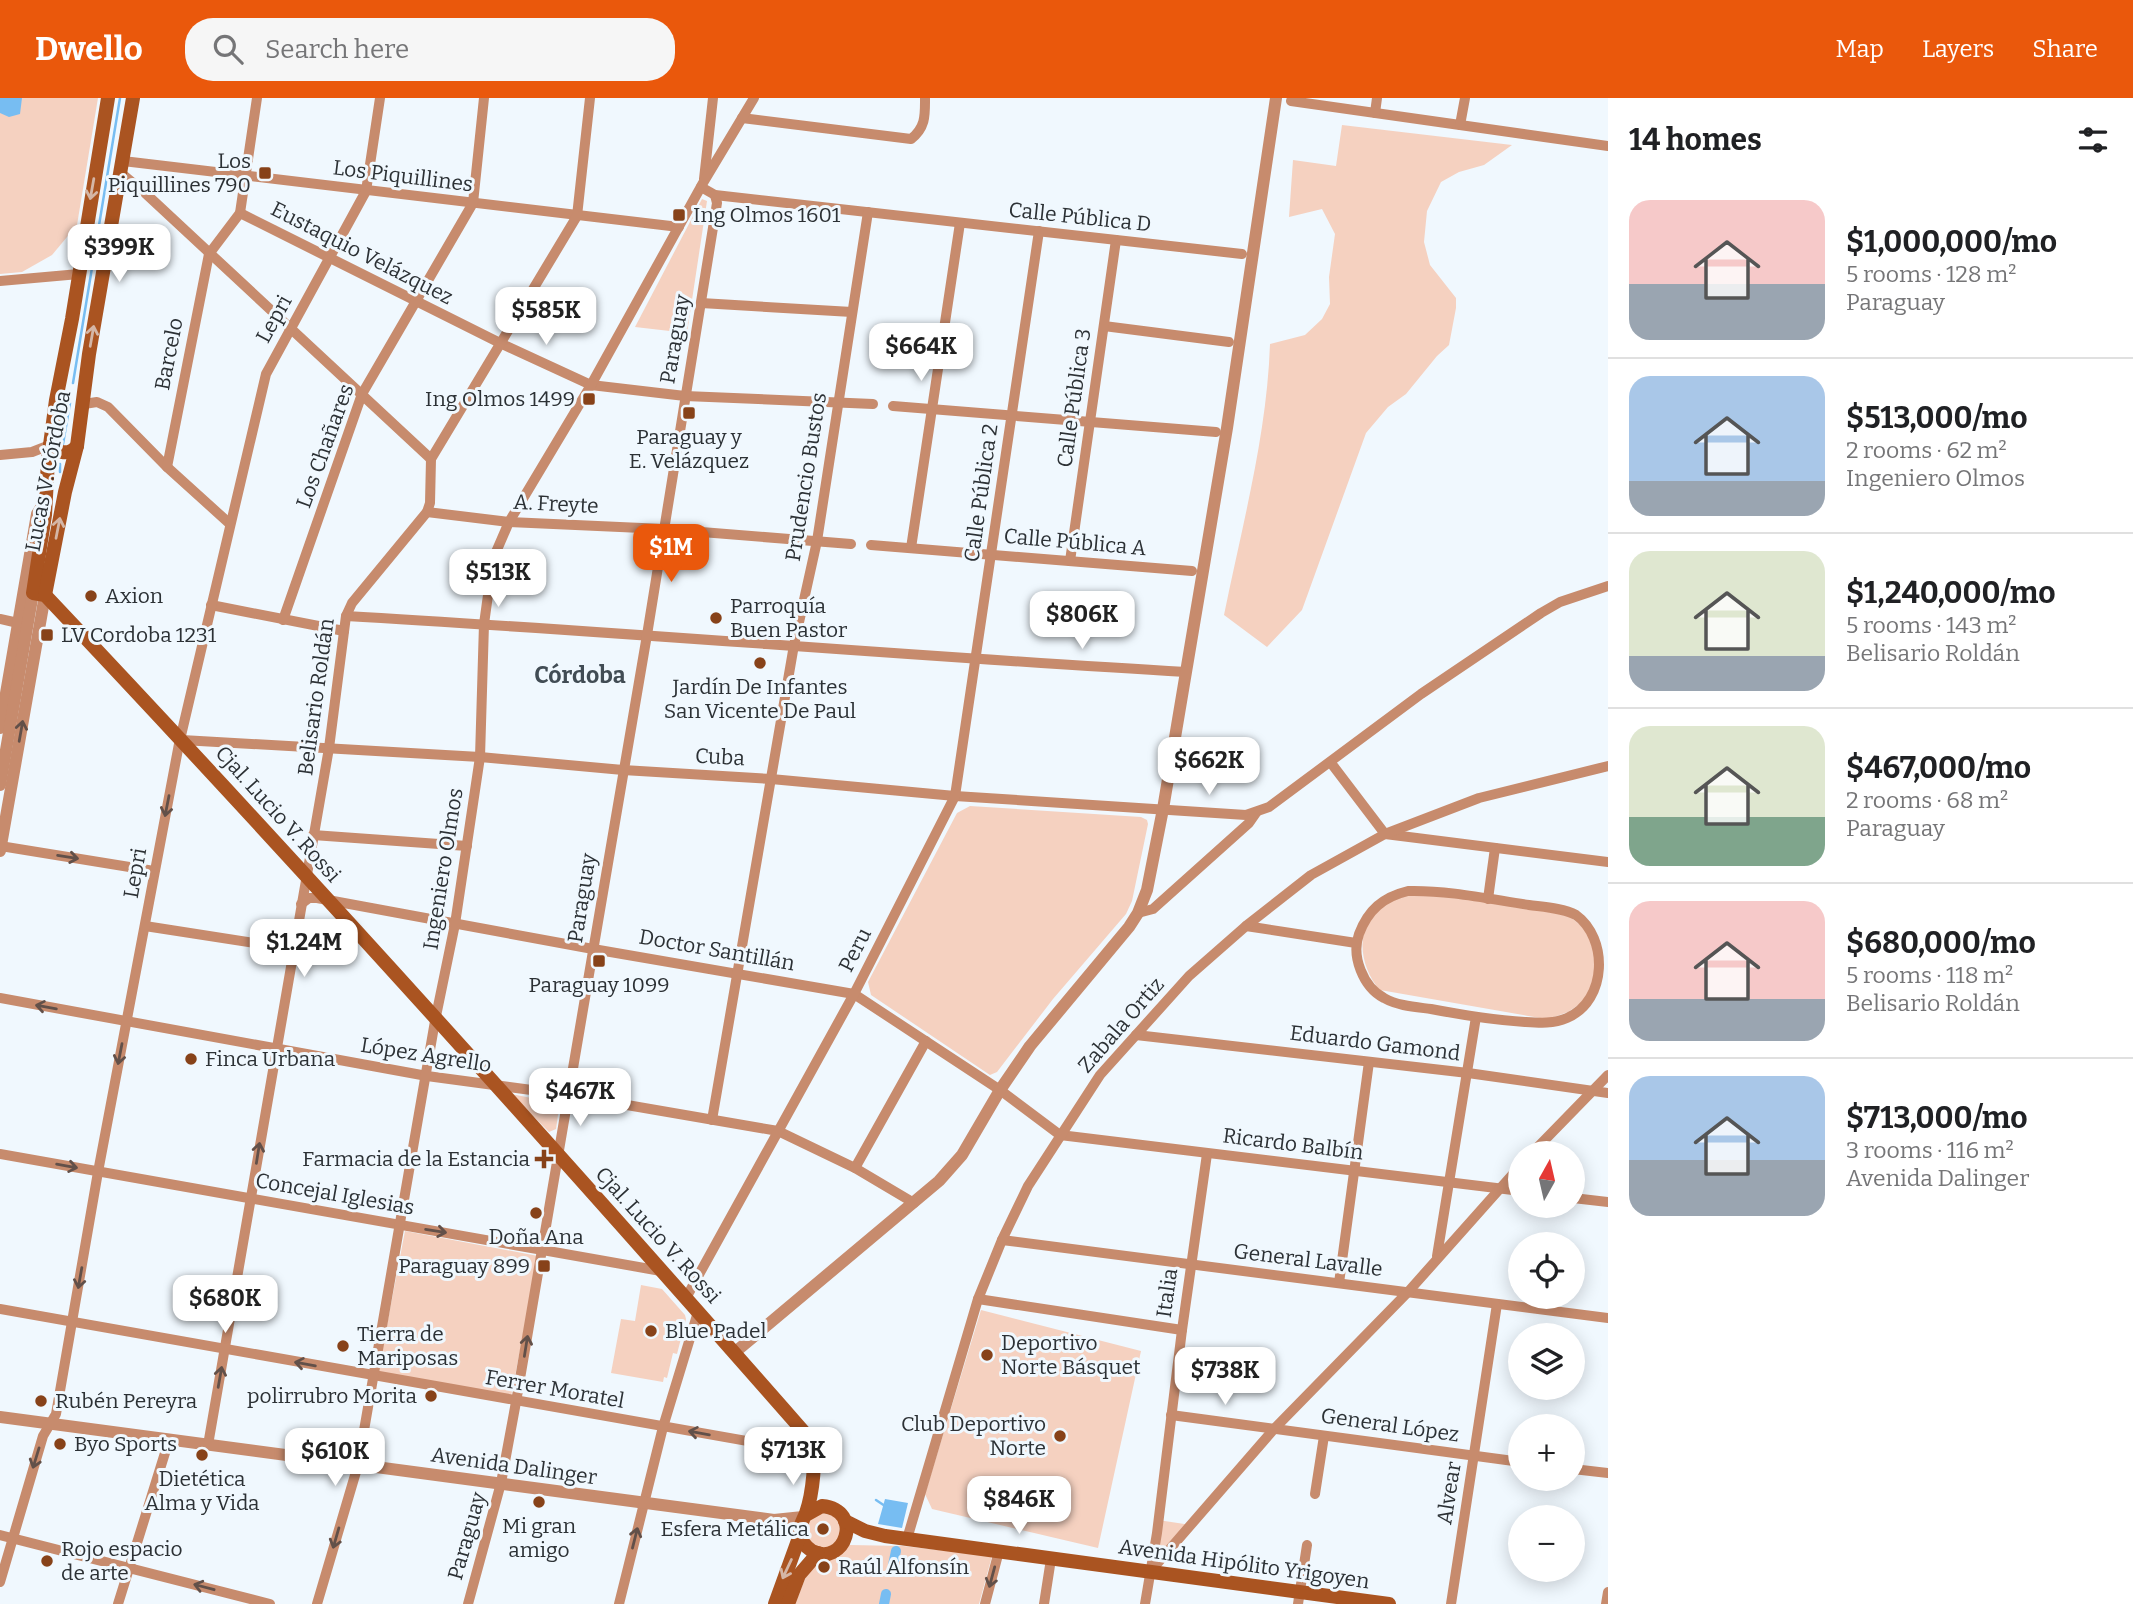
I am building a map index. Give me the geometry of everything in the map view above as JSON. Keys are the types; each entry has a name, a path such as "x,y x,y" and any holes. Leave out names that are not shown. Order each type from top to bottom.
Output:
{"main road":[{"name":"Lucas V. Córdoba","path":"39,594 44,503 56,400 108,98"},
{"name":"Lucas V. Córdoba","path":"39,594 77,446 89,354 133,98"},
{"path":"56,400 68,395 76,397 84,404"},
{"path":"50,445 64,453 77,446"},
{"name":"Cjal. Lucio V. Rossi","path":"39,594 182,740 560,1155 810,1439 814,1459"},
{"path":"814,1459 815,1487 825,1507"},
{"path":"775,1604 802,1525 814,1459"},
{"path":"825,1507 839,1512 845,1521 845,1539 832,1552 818,1553 805,1545 802,1525 814,1508 825,1507"},
{"name":"Avenida Hipólito Yrigoyen","path":"845,1521 865,1531 885,1536 1149,1573 1299,1598 1389,1604"},
{"name":"Avenida Hipólito Yrigoyen","path":"845,1539 885,1536"},
{"path":"789,1604 799,1575 818,1553"}],"street":[{"name":"Barcelo","path":"167,467 209,254 240,213 257,98"},
{"path":"366,191 380,98"},
{"name":"Los Chañares","path":"283,620 362,394 472,203 484,98"},
{"path":"427,512 430,503 431,459 577,216 590,98"},
{"path":"713,98 702,185 715,195"},
{"name":"Ingeniero Olmos","path":"317,1604 358,1465 435,1020 455,924 480,757 484,624 493,559 509,522 591,385 702,185 754,98"},
{"path":"742,118 911,138 919,133 923,125 925,98"},
{"path":"734,1353 939,1181 962,1154 999,1090 1030,1046 1138,913 1146,890 1163,809 1227,428 1276,98"},
{"path":"1375,113 1377,98"},
{"path":"1460,125 1465,98"},
{"path":"1292,100 1608,146"},
{"name":"Los Piquillines","path":"122,167 155,163 679,228"},
{"path":"122,167 209,254 431,459"},
{"name":"Lepri","path":"0,1582 43,1436 56,1414 98,1172 179,744 266,374 366,191"},
{"name":"Calle Pública D","path":"715,195 1242,254"},
{"name":"Paraguay","path":"468,1604 502,1483 560,1155 701,303 717,203 715,195"},
{"name":"Prudencio Bustos","path":"712,1120 794,645 817,541 868,212"},
{"name":"Eustaquio Velázquez","path":"240,213 502,344 591,385 685,396 873,404"},
{"path":"911,548 960,223"},
{"name":"Calle Pública 2","path":"985,595 1039,232"},
{"name":"Calle Pública 3","path":"1070,561 1116,240"},
{"path":"0,281 79,274"},
{"path":"701,303 852,312"},
{"path":"1104,326 1229,342"},
{"path":"84,404 97,402 108,407 167,467 230,524"},
{"path":"893,406 1216,432"},
{"path":"0,455 32,452 50,445"},
{"name":"Lucas V. Córdoba","path":"0,728 3,696 37,514 44,503"},
{"name":"A. Freyte","path":"427,512 509,522 664,528 851,544"},
{"name":"Belisario Roldán","path":"208,1445 329,748 346,616 352,603 427,512"},
{"name":"Calle Pública A","path":"871,545 1192,571"},
{"path":"1138,913 1153,909 1249,823 1256,813 1331,764 1421,694 1560,602 1608,586"},
{"name":"Lucas V. Córdoba","path":"0,785 39,594"},
{"name":"Lucas V. Córdoba","path":"0,848 39,594"},
{"name":"Peru","path":"686,1298 854,994 955,796 985,595"},
{"path":"211,604 344,631"},
{"path":"346,616 1186,672"},
{"path":"0,619 18,623"},
{"name":"Cuba","path":"182,740 480,757 955,796 1236,815 1256,813"},
{"path":"1331,764 1385,834 1608,862"},
{"name":"Zabala Ortiz","path":"907,1539 978,1299 1028,1186 1100,1075 1188,976 1311,875 1385,834 1479,798 1608,766"},
{"path":"313,835 467,846"},
{"path":"0,848 154,872"},
{"path":"1488,899 1495,848"},
{"path":"1423,891 1488,899 1576,915 1598,939 1603,954 1605,976 1589,1003 1562,1020 1549,1023 1476,1017 1384,998 1364,977 1358,964 1356,943 1364,922 1377,905 1392,895 1423,891"},
{"name":"Doctor Santillán","path":"301,904 309,898 328,900 854,994 999,1090 1060,1135"},
{"path":"145,926 293,949"},
{"path":"1246,926 1356,943"},
{"name":"López Agrello","path":"0,999 427,1076 569,1095 778,1131 855,1168 915,1203"},
{"path":"1437,1256 1476,1017"},
{"name":"Eduardo Gamond","path":"1136,1035 1468,1073 1608,1093"},
{"path":"855,1168 926,1041"},
{"path":"1339,1283 1369,1062"},
{"path":"1544,1141 1608,1075"},
{"name":"Ricardo Balbín","path":"1060,1135 1508,1189"},
{"name":"Concejal Iglesias","path":"0,1154 662,1271"},
{"name":"Italia","path":"1145,1604 1157,1534 1207,1154"},
{"path":"1149,1573 1275,1429 1408,1292 1508,1178"},
{"path":"1586,1199 1608,1202"},
{"name":"General Lavalle","path":"1002,1240 1608,1318"},
{"path":"978,1299 1182,1330"},
{"name":"Alvear","path":"1451,1604 1497,1304"},
{"name":"Ferrer Moratel","path":"0,1309 663,1427 814,1459"},
{"path":"619,1604 663,1427 698,1312"},
{"name":"General López","path":"1171,1415 1508,1460"},
{"name":"Avenida Dalinger","path":"0,1416 802,1525"},
{"path":"1315,1494 1324,1436"},
{"path":"118,1604 169,1440"},
{"path":"1585,1471 1608,1474"},
{"path":"0,1535 270,1604"},
{"path":"1299,1598 1307,1545"},
{"path":"985,1604 999,1551"},
{"path":"1044,1604 1051,1559"},
{"path":"1606,1604 1608,1592"}],"shaded area":[{"path":"0,98 98,98 77,225 52,255 22,272 0,274"},
{"path":"1342,125 1512,145 1484,165 1459,172 1441,182 1427,211 1424,242 1430,265 1456,298 1449,345 1406,394 1388,407 1366,433 1302,610 1267,647 1224,615 1259,446 1270,344 1305,335 1322,319 1330,304 1329,277 1335,234 1322,209 1289,217 1293,160 1336,166"},
{"path":"702,199 707,201 687,333 635,327"},
{"path":"970,806 1141,817 1147,820 1148,824 1132,901 1126,914 1053,999 997,1072 990,1075 871,995 868,982 957,813"},
{"path":"1411,892 1566,913 1587,931 1597,958 1591,989 1581,1003 1568,1012 1551,1018 1380,990 1364,959 1362,948 1366,925 1381,907"},
{"path":"511,1094 557,1103 559,1108 556,1129 549,1132"},
{"path":"405,1231 538,1256 511,1397 378,1372"},
{"name":"Blue Padel","path":"641,1285 662,1289 686,1319 677,1354 673,1353 667,1378 664,1377 663,1382 611,1373 621,1319 635,1321"},
{"path":"981,1310 1141,1351 1098,1548 932,1509 925,1494"},
{"path":"816,1511 840,1518 839,1543 819,1550 803,1532"},
{"path":"1158,1520 1191,1525 1151,1565"},
{"path":"850,1545 903,1546 992,1556 979,1604 795,1604 815,1563"}],"water":[{"path":"0,98 22,98 20,114 9,117 0,113"},
{"path":"885,1499 908,1503 902,1528 878,1524"}],"waterway":[{"path":"73,383 120,98"},
{"path":"63,444 70,403"},
{"path":"60,464 60,472"},
{"path":"876,1500 885,1506"},
{"path":"893,1565 896,1551"},
{"path":"884,1604 886,1594"}],"place":[{"name":"Los Piquillines 790","path":"265,173"},
{"name":"Ing Olmos 1601","path":"679,215"},
{"name":"Ing Olmos 1499","path":"589,399"},
{"name":"Paraguay y E. Velázquez","path":"689,413"},
{"name":"Axion","path":"91,596"},
{"name":"Parroquía Buen Pastor","path":"716,618"},
{"name":"LV Cordoba 1231","path":"47,635"},
{"name":"Jardín De Infantes San Vicente De Paul","path":"760,663"},
{"name":"Paraguay 1099","path":"599,961"},
{"name":"Finca Urbana","path":"191,1059"},
{"name":"Farmacia de la Estancia","path":"544,1159"},
{"name":"Doña Ana","path":"536,1213"},
{"name":"Paraguay 899","path":"544,1266"},
{"name":"Blue Padel","path":"651,1331"},
{"name":"Tierra de Mariposas","path":"343,1346"},
{"name":"Deportivo Norte Básquet","path":"987,1355"},
{"name":"polirrubro Morita","path":"431,1396"},
{"name":"Rubén Pereyra","path":"41,1401"},
{"name":"Club Deportivo Norte","path":"1060,1436"},
{"name":"Byo Sports","path":"60,1444"},
{"name":"Dietética Alma y Vida","path":"202,1455"},
{"name":"Mi gran amigo","path":"539,1502"},
{"name":"Esfera Metálica","path":"823,1529"},
{"name":"Rojo espacio de arte","path":"47,1561"},
{"name":"Raúl Alfonsín","path":"824,1567"}],"district":[{"name":"Córdoba","path":"580,675"}]}
